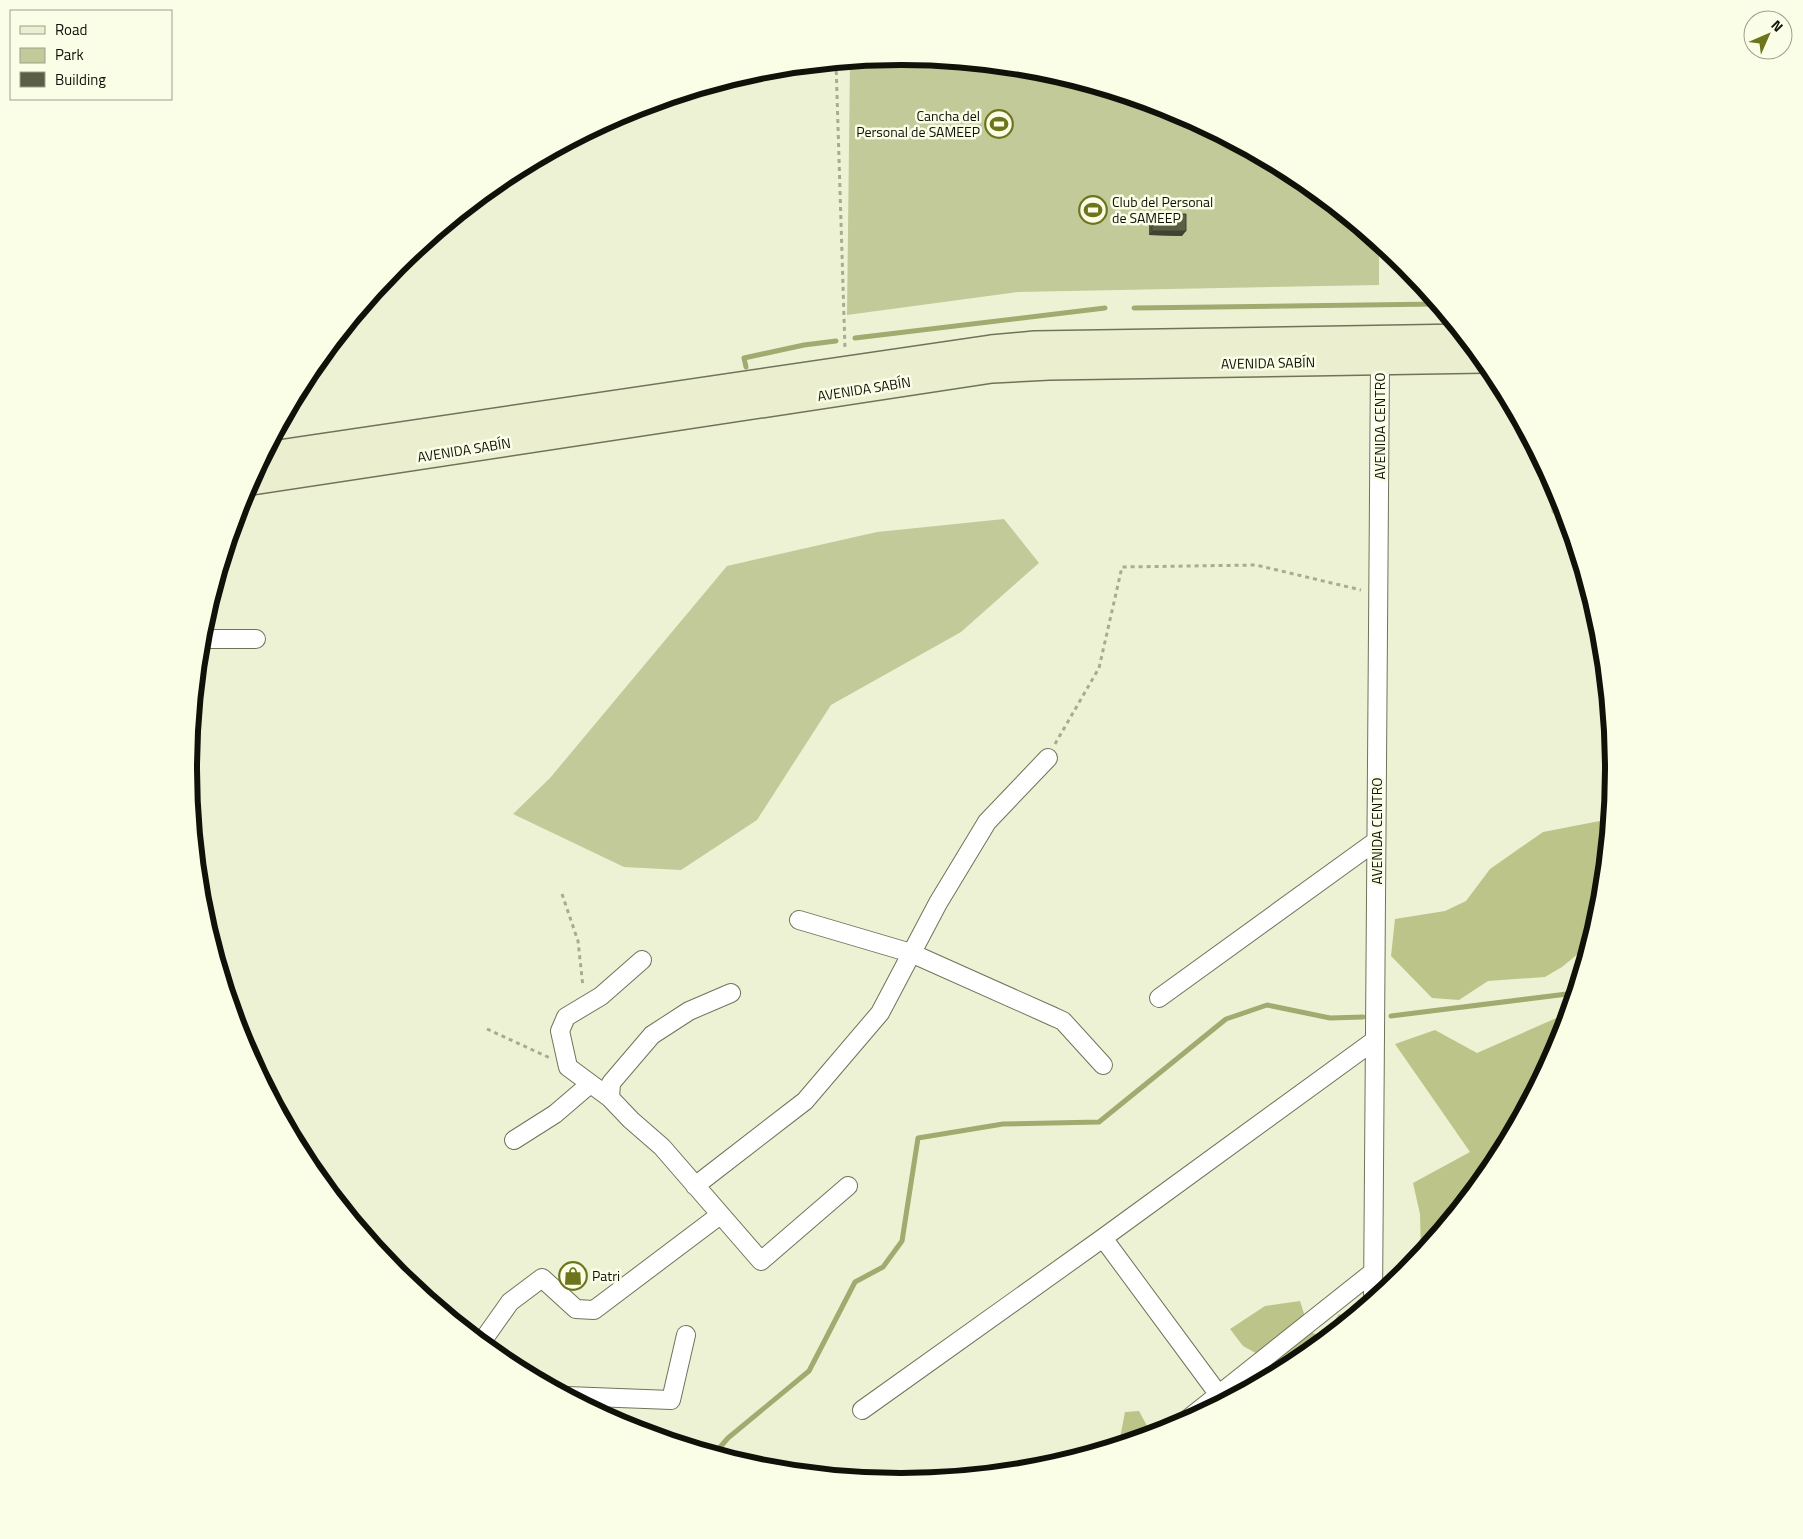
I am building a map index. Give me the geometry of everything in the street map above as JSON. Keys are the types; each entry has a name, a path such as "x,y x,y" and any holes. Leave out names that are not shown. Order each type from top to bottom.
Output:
{"main road":[{"name":"AVENIDA SABÍN","path":"272,454 991,348 1035,344 1457,337"},
{"name":"AVENIDA SABÍN","path":"260,481 992,370 1049,367 1474,360"}],"street":[{"name":"AVENIDA CENTRO","path":"1373,1293 1380,362"},
{"path":"210,639 256,639"},
{"path":"695,1186 805,1100 880,1013 938,904 987,822 1048,758"},
{"path":"1160,998 1376,841"},
{"path":"800,920 911,953 1063,1021 1103,1065"},
{"path":"642,960 601,996 566,1016 560,1031 568,1066 610,1098 631,1120 662,1147 761,1261 848,1186"},
{"path":"610,1098 611,1083 652,1036 689,1011 731,993"},
{"path":"862,1410 1375,1040"},
{"path":"514,1140 555,1114 590,1084"},
{"path":"485,1337 510,1302 542,1278 576,1309 594,1310 720,1215"},
{"path":"1103,1238 1218,1395"},
{"path":"1207,1404 1373,1272"},
{"path":"583,1397 671,1400 686,1335"}],"path":[{"path":"836,69 846,370"},
{"path":"1048,758 1099,668 1122,567 1256,565 1378,594"},
{"path":"562,894 578,941 586,1005"},
{"path":"487,1029 568,1066"}],"green space":[{"name":"Club del Personal de SAMEEP","path":"902,65 993,71 1084,89 1128,102 1213,138 1254,159 1330,211 1379,252 1379,285 1018,292 847,315 850,67"},
{"path":"1546,487 1558,515 1552,513"},
{"path":"1004,519 1039,563 961,632 831,705 757,820 681,870 624,867 513,814 550,778 727,566 877,532"},
{"path":"1604,820 1600,861 1582,950 1562,967 1545,977 1488,981 1459,1000 1432,998 1391,956 1395,919 1445,911 1466,901 1490,869 1543,832"},
{"path":"1561,1016 1533,1081 1512,1122 1460,1198 1421,1245 1420,1214 1413,1183 1470,1152 1395,1044 1435,1030 1477,1053"},
{"path":"1300,1301 1310,1332 1320,1335 1272,1369 1274,1363 1243,1346 1230,1329 1265,1306"},
{"path":"1339,1314 1345,1316 1330,1328"},
{"path":"1139,1411 1149,1429 1120,1439 1125,1412"}],"building":[{"path":"1152,214 1186,214 1186,231 1152,231"}],"waterway":[{"path":"1134,308 1430,304"},
{"path":"855,338 1105,308"},
{"path":"746,367 744,358 804,345 836,341"},
{"path":"1391,1016 1570,994"},
{"path":"718,1450 728,1438 809,1371 855,1282 883,1267 902,1241 918,1138 1003,1124 1099,1122 1226,1019 1267,1005 1330,1018 1363,1017"}],"place":[{"name":"Cancha del Personal de SAMEEP","path":"999,124"},
{"name":"Club del Personal de SAMEEP","path":"1093,210"},
{"name":"Patri","path":"573,1276"}]}
